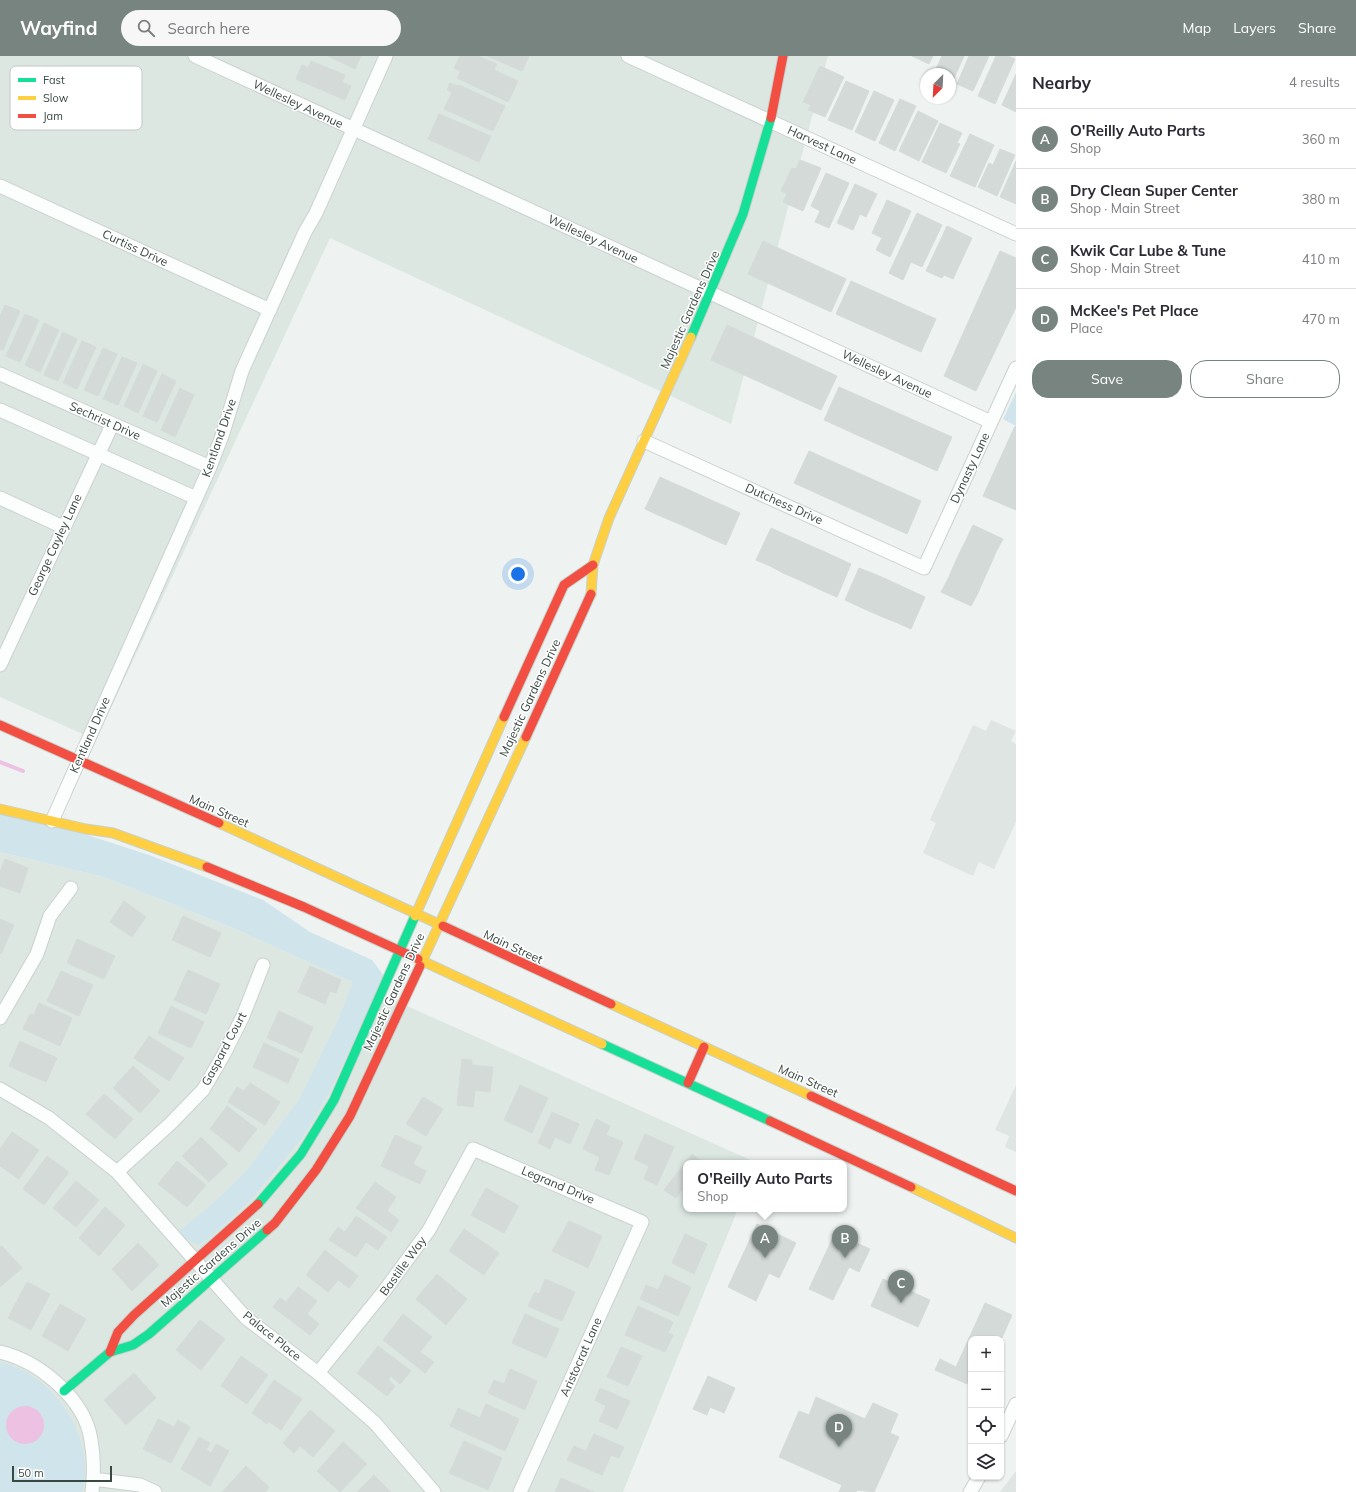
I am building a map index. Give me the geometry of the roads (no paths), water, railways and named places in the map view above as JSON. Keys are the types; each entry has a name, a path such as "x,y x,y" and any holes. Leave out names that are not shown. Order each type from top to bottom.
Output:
{"street":[{"name":"Wellesley Avenue","path":"194,56 991,422"},
{"name":"Kentland Drive","path":"52,821 210,467 222,436 242,371 305,232 316,213 386,56"},
{"name":"Harvest Lane","path":"628,56 1016,234"},
{"name":"Majestic Gardens Drive","path":"64,1391 110,1352 133,1345 149,1334 275,1222 316,1170 334,1144 350,1116 438,925 525,730 591,596 593,565 609,518 711,293 747,202 770,121 783,56"},
{"name":"Curtiss Drive","path":"0,186 270,310"},
{"name":"Dynasty Lane","path":"924,568 1016,368"},
{"name":"Sechrist Drive","path":"0,374 112,425 210,467"},
{"path":"0,410 196,498"},
{"name":"George Cayley Lane","path":"0,665 112,425"},
{"name":"Dutchess Drive","path":"644,441 924,568"},
{"path":"0,498 64,527"},
{"name":"Majestic Gardens Drive","path":"110,1352 118,1332 195,1259 253,1210 301,1154 334,1100 416,915 506,721 564,585 593,565"},
{"name":"Main Street","path":"0,725 1016,1190"},
{"path":"0,809 113,833 186,858 400,951 898,1180 1016,1238"},
{"path":"0,1018 37,954 50,916 71,888"},
{"name":"Gaspard Court","path":"117,1172 170,1124 202,1090 224,1054 243,1016 263,965"},
{"path":"688,1083 704,1047"},
{"name":"Palace Place","path":"0,1089 49,1118 117,1172 246,1318 318,1373 375,1423 434,1492"},
{"name":"Legrand Drive","path":"473,1149 642,1222"},
{"name":"Bastille Way","path":"318,1373 385,1290 428,1230 473,1149"},
{"name":"Aristocrat Lane","path":"520,1492 642,1222"},
{"path":"0,1352 29,1363 42,1371 64,1391 78,1408 87,1424 91,1439 93,1485 140,1486 155,1492"},
{"path":"1004,1430 1016,1404"},
{"path":"970,1492 977,1480"}],"waterway":[{"path":"0,762 23,771"}],"place":[{"name":"O'Reilly Auto Parts","path":"765,1258"},
{"name":"Dry Clean Super Center","path":"845,1258"},
{"name":"Kwik Car Lube & Tune","path":"901,1303"},
{"name":"McKee's Pet Place","path":"839,1447"}]}
